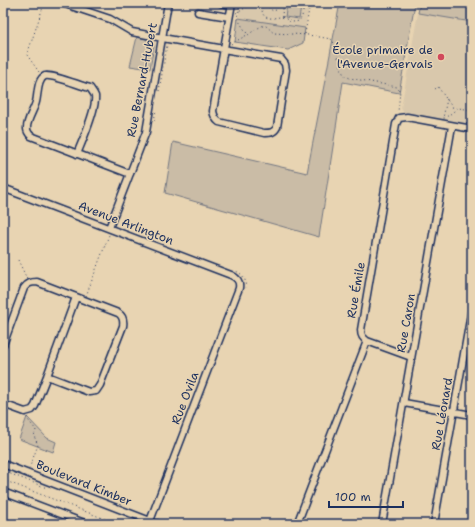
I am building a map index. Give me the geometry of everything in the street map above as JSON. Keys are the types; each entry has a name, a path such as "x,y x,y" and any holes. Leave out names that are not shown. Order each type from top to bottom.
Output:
{"street":[{"path":"62,3 110,19 132,32 162,38 224,49 281,59 285,64 286,70 277,127 276,130 271,133 264,133 219,122 215,119 213,111 224,49 232,15 232,4 221,3"},
{"name":"Rue Bernard-Hubert","path":"109,231 146,132 168,3"},
{"path":"198,12 232,15"},
{"path":"77,154 90,120 95,100 93,91 90,88 50,75 42,78 40,81 36,102 26,130 31,136 77,154 130,174"},
{"path":"399,118 407,117 472,129"},
{"name":"Rue Émile","path":"367,341 361,334 361,324 396,124 399,118"},
{"name":"Rue Caron","path":"382,524 452,126"},
{"name":"Avenue Arlington","path":"3,188 109,231 231,275 237,278 239,282"},
{"path":"3,345 24,288 29,283 37,282 121,315 124,322 100,385 96,391 89,392 47,376"},
{"name":"Rue Ovila","path":"150,521 238,292 239,282"},
{"path":"3,404 26,412 32,410 35,406 76,297"},
{"name":"Rue Léonard","path":"434,524 472,308"},
{"path":"297,524 367,341 411,357"},
{"path":"404,403 472,415"},
{"name":"Boulevard Kimber","path":"3,464 158,524"},
{"path":"3,492 87,524"}],"path":[{"path":"40,75 27,55 44,4 47,3"},
{"path":"240,3 237,18 248,34"},
{"path":"232,15 254,3"},
{"path":"264,3 262,5 263,15 270,19 282,17 292,22 299,21 304,12 298,3"},
{"path":"270,3 269,7 273,11 276,10 278,3 289,3"},
{"path":"305,35 310,3"},
{"path":"282,17 282,11 285,4"},
{"path":"230,44 262,26 268,27 271,32 274,33 305,35 331,39 345,76 397,87 400,91 397,114 399,118"},
{"path":"435,89 438,87 452,106 472,110"},
{"path":"447,99 443,118 459,108"},
{"path":"86,296 109,231"},
{"path":"18,260 28,280"},
{"path":"26,416 36,430 34,436 38,445 29,469"},
{"path":"3,480 118,524"}],"shaded area":[{"path":"241,3 310,3 305,28 238,18"},
{"path":"340,3 415,3 399,93 343,82 319,237 165,193 173,142 307,173"},
{"path":"420,3 472,3 472,22 418,13"},
{"path":"287,5 301,7 299,19 285,17"},
{"name":"École primaire de l'Avenue-Gervais","path":"418,13 472,22 472,125 404,113 401,108"},
{"path":"238,18 305,28 303,43 288,50 235,42"},
{"path":"137,37 151,40 153,42 154,46 150,69 130,66"},
{"path":"27,417 47,438 56,442 53,452 19,439"}],"place":[{"name":"École primaire de l'Avenue-Gervais","path":"441,57"}]}
